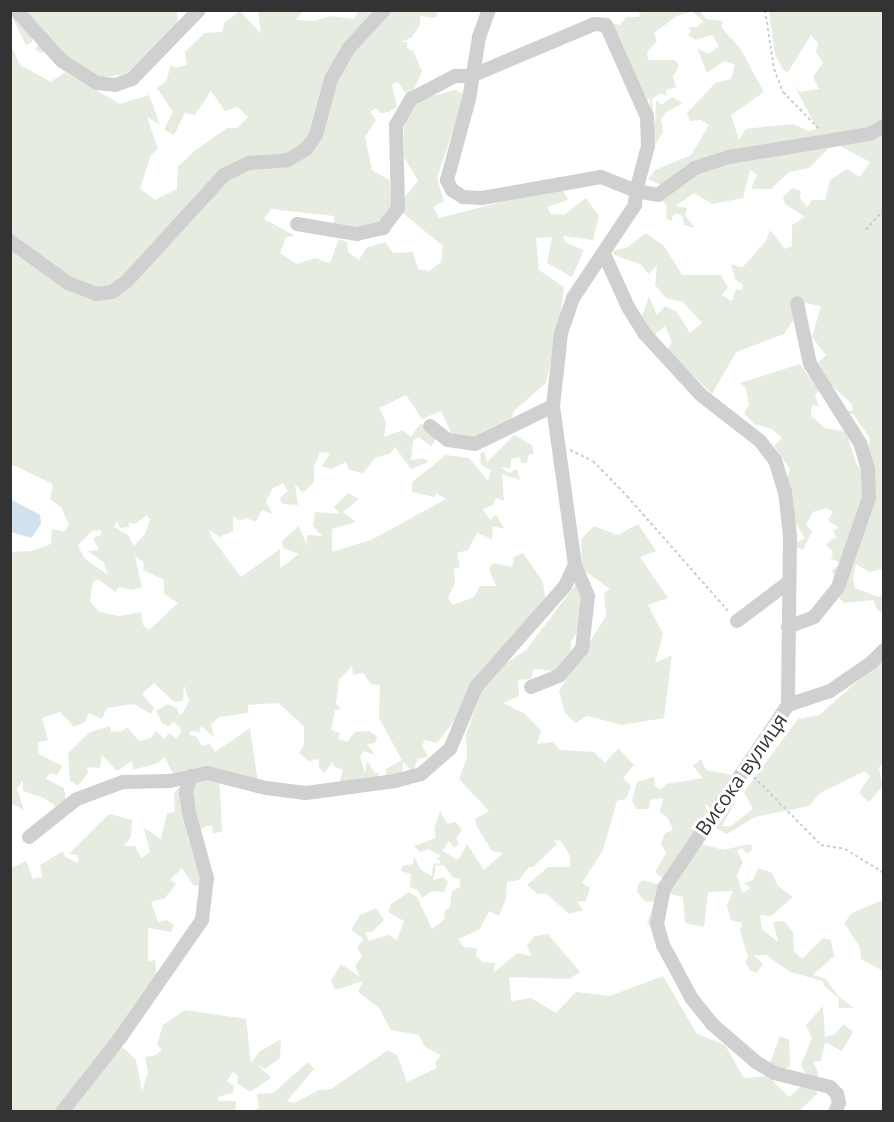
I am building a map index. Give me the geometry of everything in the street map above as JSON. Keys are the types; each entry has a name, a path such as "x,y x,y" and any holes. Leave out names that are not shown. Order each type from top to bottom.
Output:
{"street":[{"path":"16,10 62,61 97,83 115,85 132,79 199,10"},
{"path":"10,241 68,283 96,294 112,292 127,280 224,175 249,163 288,160 306,149 316,135 330,79 348,50 384,10"},
{"path":"489,10 447,180 457,195 482,198 601,177 636,191 658,195 695,168 729,157 870,134 884,126"},
{"path":"297,224 357,234 382,228 398,208 394,147 401,110 428,88 455,76 471,76 595,24 606,25 647,117 648,146 636,191 635,205 605,256 570,307 561,333 553,406 575,565 588,596 582,649 560,675 531,687"},
{"name":"Висока вулиця","path":"605,256 628,307 644,333 701,395 760,441 775,460 785,492 789,582 788,705 747,770 676,866 664,888 657,924 663,945 692,999 712,1024 756,1062 774,1073 830,1087 837,1094 839,1103 835,1112"},
{"path":"788,627 814,617 838,587 869,498 868,469 860,443 810,364 797,303"},
{"path":"430,426 448,440 475,444 553,406"},
{"path":"29,837 77,799 100,788 123,782 191,776 207,772 266,788 306,793 395,781 421,774 450,749 476,687 565,586 575,565"},
{"path":"737,621 789,582"},
{"path":"788,705 830,691 871,663 884,650"},
{"path":"62,1112 120,1038 202,920 207,878 189,813 186,792 191,776"}],"path":[{"path":"765,10 774,69 783,92 830,139"},
{"path":"866,230 884,209"},
{"path":"560,446 593,461 737,621"},
{"path":"747,770 821,844 845,849 884,873"}],"shaded area":[{"path":"177,10 178,24 126,74 97,78 51,51 41,53 35,49 41,41 33,28 32,42 26,45 13,19 22,11"},
{"path":"240,11 261,34 258,11 303,11 296,20 314,21 330,16 354,19 358,11 437,12 436,18 420,16 420,25 411,38 400,42 407,42 407,48 413,51 422,71 412,94 406,94 398,82 392,84 397,107 389,112 380,113 376,108 370,112 376,120 365,137 372,170 389,180 393,208 373,230 334,230 334,216 271,209 264,219 295,236 286,237 280,253 297,264 315,258 330,263 339,239 347,242 348,252 359,260 366,248 385,242 393,253 413,252 418,269 429,271 441,262 443,246 404,214 404,198 418,181 404,157 404,126 411,108 428,97 456,90 465,95 437,178 444,201 433,207 439,218 562,187 568,200 547,207 551,214 564,215 586,198 599,216 593,240 563,236 566,243 584,250 572,277 547,263 552,237 536,238 539,270 564,287 559,327 546,383 514,411 508,426 469,441 453,437 441,411 422,419 406,395 379,408 386,422 384,437 403,430 411,437 420,424 426,425 436,435 435,441 431,446 418,437 413,441 411,460 423,458 428,462 411,469 395,447 390,454 376,457 363,473 349,470 346,462 331,469 322,466 330,453 320,452 314,467 314,482 303,493 295,484 298,505 282,504 280,498 288,491 283,483 273,488 266,502 273,514 262,510 256,522 246,518 240,521 233,516 233,531 220,537 209,530 212,538 241,577 280,549 280,568 299,554 283,548 282,541 299,526 307,546 307,535 322,536 313,526 315,512 340,514 334,507 348,493 359,499 343,512 356,522 332,529 332,552 371,540 446,499 436,493 435,497 412,492 412,482 446,455 469,458 488,481 491,470 481,465 480,454 484,451 487,462 514,435 532,445 534,454 529,454 527,463 521,463 520,457 511,459 511,468 499,467 509,473 517,469 520,480 502,474 504,501 496,498 493,505 483,509 490,520 496,515 505,529 493,526 492,539 477,533 468,550 457,553 460,567 454,569 455,583 448,598 453,605 474,597 480,586 496,586 489,569 493,563 512,567 514,557 523,553 543,582 546,604 437,743 425,740 422,745 428,757 418,759 412,773 403,761 402,775 387,779 386,769 402,760 379,718 380,685 371,684 363,673 353,675 352,666 339,680 336,704 341,709 335,710 331,730 340,733 338,739 347,742 355,732 369,731 377,736 375,743 367,744 375,755 364,751 360,757 365,773 367,761 375,773 380,773 373,781 339,784 343,770 333,766 334,761 324,773 319,767 319,759 309,761 299,753 304,744 304,726 278,703 248,705 248,713 219,717 211,725 214,737 201,726 199,732 190,731 189,735 196,736 202,746 210,744 215,752 250,728 258,783 219,773 222,831 213,834 212,826 207,826 187,837 207,878 202,886 193,885 182,868 170,880 176,884 165,898 151,902 158,922 166,920 174,925 171,932 148,928 148,961 155,960 157,981 108,1043 125,1049 136,1060 142,1091 148,1073 145,1057 156,1055 162,1050 157,1044 163,1025 185,1010 246,1019 251,1063 259,1052 281,1039 280,1058 265,1069 257,1064 271,1078 250,1092 237,1083 238,1076 233,1072 227,1081 234,1086 233,1093 218,1097 219,1101 236,1101 235,1111 11,1111 11,868 26,861 33,879 42,877 40,865 63,851 65,857 78,863 78,855 69,854 109,814 132,820 131,837 124,846 135,846 141,858 150,852 144,828 161,839 167,813 175,812 174,793 191,774 174,775 164,757 158,763 133,770 132,761 117,771 102,755 100,768 87,767 88,773 78,786 70,781 68,753 90,732 110,726 111,732 123,731 127,727 139,741 151,738 156,731 164,739 169,733 176,738 181,733 181,728 174,722 168,726 162,723 156,711 168,704 177,708 179,715 183,713 189,701 184,685 183,701 174,702 154,683 142,694 154,708 151,714 134,704 107,708 102,719 89,713 85,722 74,727 60,712 42,718 48,740 38,742 39,754 62,766 57,775 50,773 46,779 64,788 66,800 62,811 44,798 23,791 23,780 17,789 24,810 11,803 11,552 31,551 51,544 52,529 64,532 69,525 61,507 50,499 53,484 11,464 10,43 20,65 51,82 65,72 120,104 149,95 160,125 147,117 158,149 151,155 140,189 155,200 177,189 178,166 197,149 227,128 237,128 248,117 237,107 225,111 211,91 195,115 185,113 174,135 164,130 173,112 157,88 166,82 171,65 176,68 187,65 185,52 204,33 222,32 225,22","holes":["147,515 150,520 145,534 134,546 128,535 114,527 117,521 120,528 129,527 129,523 135,524","101,530 101,535 93,538 99,550 88,551 104,563 108,575 84,558 78,545 92,531","135,556 144,563 143,570 164,580 164,594 178,603 149,630 143,625 141,612 119,616 100,612 90,602 93,581 99,580 115,592 119,587 132,590 142,587"]},
{"path":"636,11 692,11 677,16 654,33 657,41 647,52 648,60 675,60 679,66 673,77 676,87 666,90 667,96 661,93 652,99 655,127 656,100 662,105 672,97 683,103 666,112 661,120 663,132 656,143 651,143 650,99 643,100 611,23 620,25 626,17 638,17 641,14"},
{"path":"692,11 700,11 706,19 723,21 721,27 740,48 764,92 731,115 739,140 746,129 753,128 793,124 809,131 817,129 793,83 799,92 819,89 813,77 823,63 816,52 818,43 811,35 788,72 784,71 775,55 769,11 883,11 883,569 869,572 856,564 853,579 855,588 879,597 883,594 883,613 876,608 874,600 844,603 840,599 832,570 842,563 831,559 833,551 826,545 833,538 837,540 833,530 839,528 828,520 833,512 826,508 813,512 806,525 812,531 803,550 796,547 796,543 805,538 793,520 787,479 790,469 774,446 782,438 772,429 754,424 744,413 749,405 746,388 740,383 800,364 819,391 815,395 819,407 812,405 811,416 825,428 846,432 857,465 864,474 870,438 853,414 844,413 853,410 851,403 828,382 818,363 826,355 812,337 821,306 805,303 784,334 736,352 712,394 667,350 672,342 665,326 655,334 658,343 642,316 649,296 657,315 665,306 677,312 690,333 702,323 683,302 666,298 655,285 657,265 649,274 640,264 614,255 613,251 628,247 646,233 664,246 682,275 721,275 728,287 722,295 732,301 736,289 742,290 743,285 735,279 731,264 742,268 766,241 770,230 785,249 792,246 792,225 805,217 785,204 783,197 792,188 801,191 800,198 807,207 812,200 825,200 830,180 847,169 860,177 870,162 840,146 829,148 809,168 789,172 771,189 751,189 757,175 750,170 743,198 712,204 694,193 676,206 687,208 685,215 695,228 684,225 682,215 674,214 671,221 666,218 667,206 661,199 663,186 648,179 655,170 691,155 709,125 701,120 690,121 687,113 715,83 731,79 735,65 724,61 707,73 697,48 709,54 719,46 712,35 696,40 688,35 691,31 688,27 697,27 703,21"},
{"path":"638,524 656,551 640,557 668,598 648,605 663,634 655,663 672,655 664,718 622,725 587,716 576,723 565,713 559,691 606,616 604,593 610,589 582,569 581,539 594,526 618,535"},
{"path":"576,584 582,594 579,629 571,642 571,658 557,671 534,669 531,679 518,680 519,696 503,703 525,714 541,730 537,744 553,742 560,750 594,752 605,763 618,748 634,765 623,778 631,786 626,799 617,801 603,850 582,883 590,888 586,901 577,902 583,910 569,914 547,894 538,894 527,885 548,867 570,867 570,856 561,841 554,840 557,844 533,867 529,867 519,880 507,882 506,899 499,916 489,911 480,929 458,939 464,947 477,948 476,956 483,962 495,963 494,972 518,953 531,956 527,945 535,936 548,934 580,972 569,979 509,977 511,1001 531,998 556,1013 576,992 610,996 663,976 697,1034 725,1045 744,1078 768,1076 789,1097 802,1085 806,1074 801,1065 812,1038 806,1025 823,1006 825,1037 834,1035 844,1024 853,1032 842,1051 825,1042 821,1061 813,1062 818,1072 817,1094 798,1112 247,1112 259,1108 257,1094 273,1093 308,1062 314,1069 287,1101 294,1103 319,1090 331,1089 388,1050 397,1055 407,1082 437,1068 435,1062 441,1055 425,1047 419,1035 391,1030 379,1008 358,992 363,981 335,990 331,981 341,964 360,977 355,966 362,956 357,947 364,939 351,930 360,915 376,908 384,920 372,932 365,932 369,941 388,935 397,940 404,921 388,912 391,904 409,892 417,897 432,929 445,919 444,912 450,907 452,891 460,887 460,879 452,877 444,865 434,866 436,869 433,880 444,877 448,882 444,892 432,891 422,898 418,890 410,887 411,874 401,871 402,866 413,864 414,856 421,870 432,876 433,863 439,864 441,861 436,859 441,856 428,849 420,852 414,846 436,838 434,829 440,811 447,824 456,822 462,830 456,838 459,844 454,848 449,841 442,851 458,860 467,844 484,870 503,853 492,851 477,827 475,819 489,811 459,779 467,757 466,735 483,686 496,670 526,650"},
{"path":"883,659 884,761 879,768 883,786 869,802 859,793 870,776 865,771 820,793 809,806 755,817 727,834 714,827 738,797 722,826 731,826 753,809 744,792 798,719 819,715"},
{"path":"701,759 706,770 738,776 702,844 723,850 750,844 753,849 747,854 742,848 737,851 743,862 737,875 742,893 751,888 744,883 753,880 758,868 772,873 778,886 793,897 771,916 760,915 762,929 778,942 773,922 784,921 793,932 794,951 802,959 823,938 831,940 834,956 813,975 826,979 838,996 854,1008 839,1008 839,998 824,986 823,981 790,972 766,955 754,955 763,964 757,973 750,970 745,962 748,957 740,931 742,923 731,920 727,905 733,891 708,892 704,927 685,923 683,897 664,892 657,927 647,924 654,902 645,901 637,892 638,885 642,880 661,885 662,878 655,872 666,853 661,843 665,833 673,830 668,818 660,812 663,798 650,800 649,809 636,809 632,800 637,782 654,777 655,786 660,790 666,784 703,778 693,766"},
{"path":"883,900 883,971 861,959 860,947 844,923 852,913"},
{"path":"780,1036 789,1040 790,1067 779,1071 770,1063"}],"water":[{"path":"10,499 40,515 41,524 31,538 11,532"}]}
